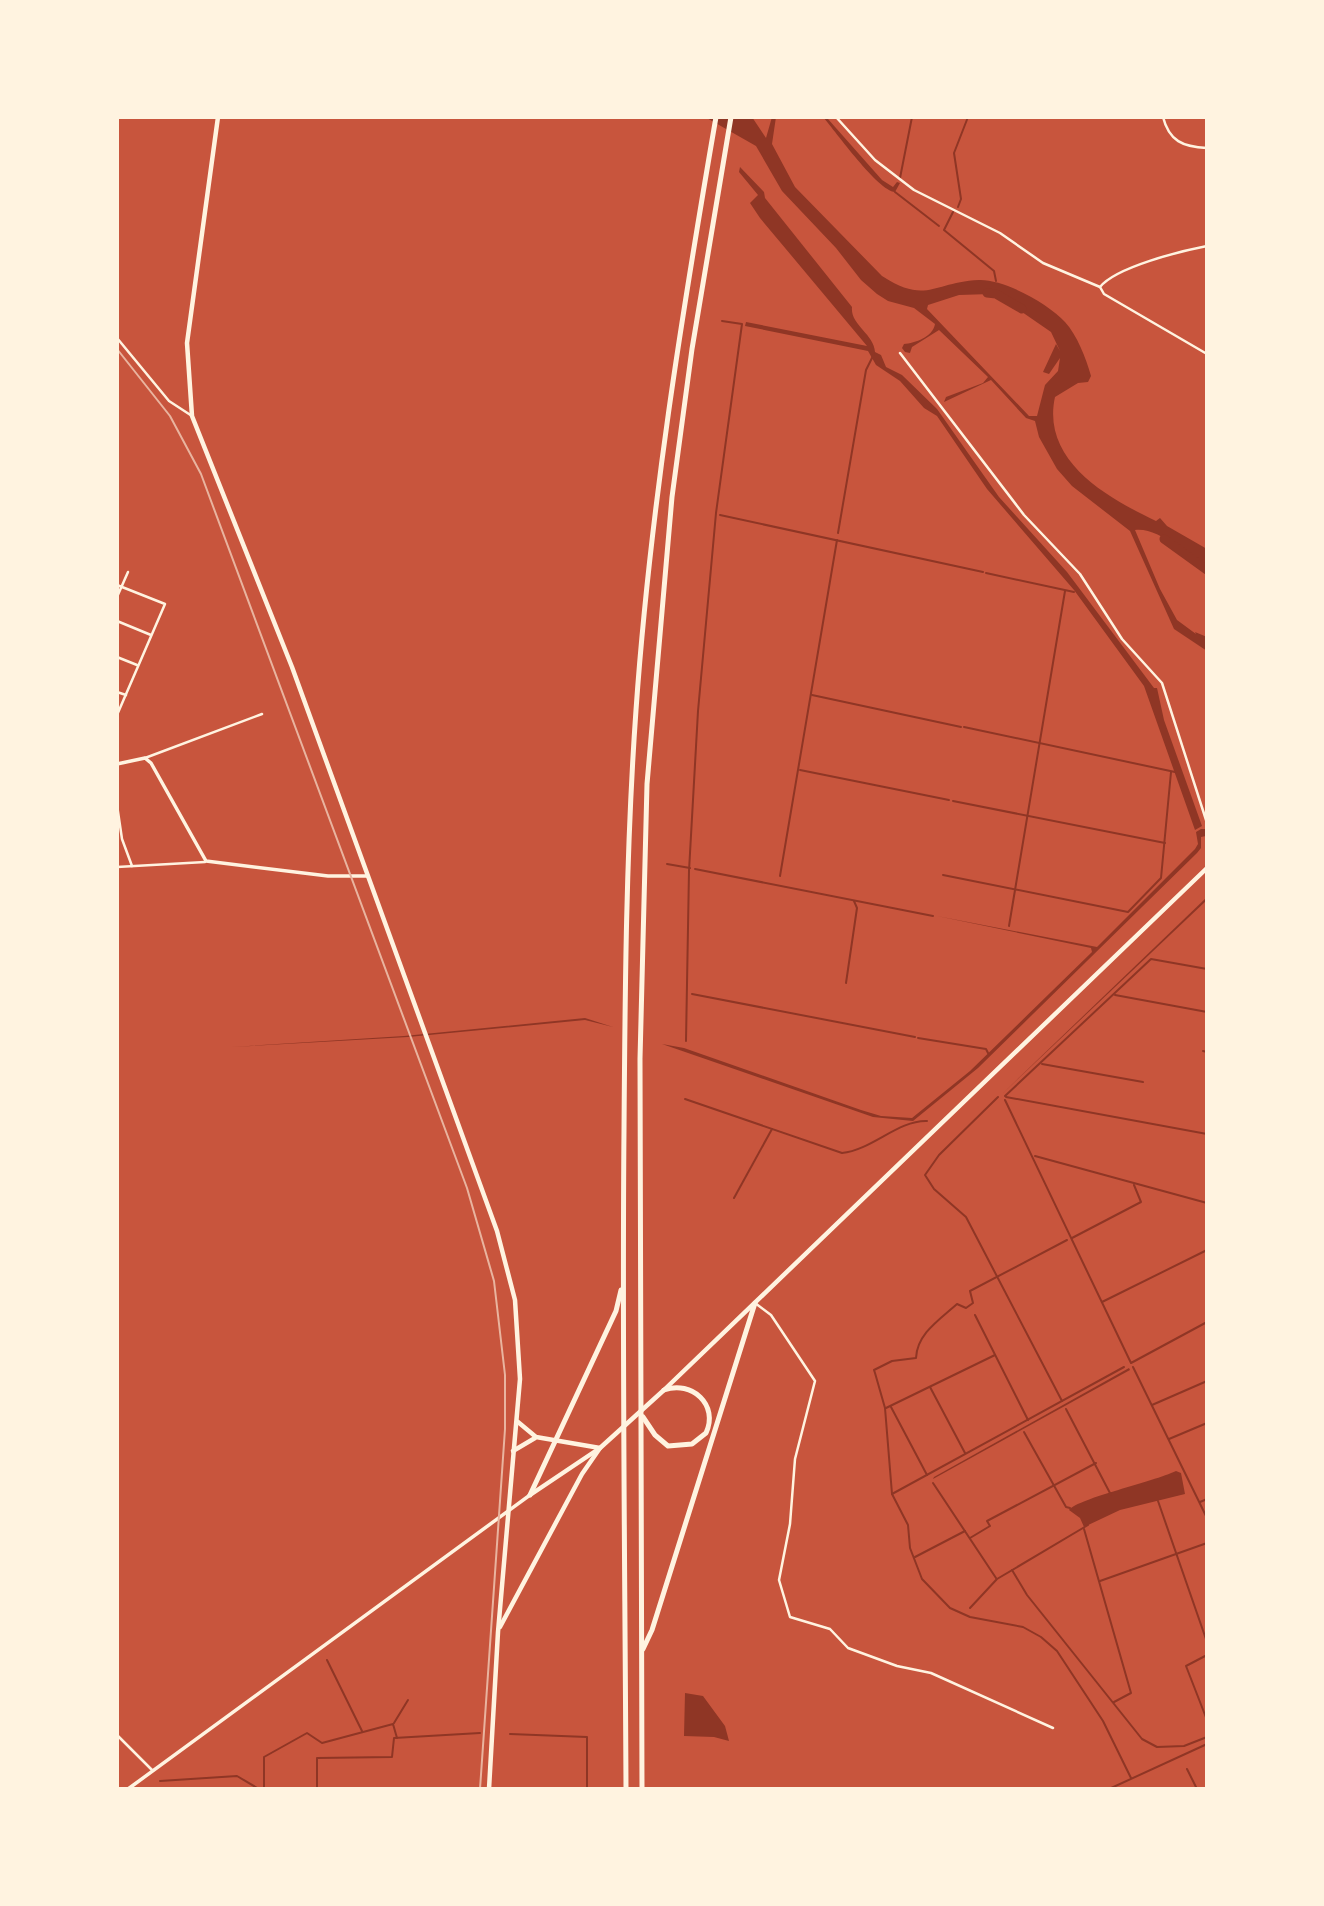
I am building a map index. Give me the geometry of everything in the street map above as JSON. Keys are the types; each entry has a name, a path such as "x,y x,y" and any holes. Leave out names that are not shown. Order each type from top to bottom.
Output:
{"highway":[{"path":"626,1789 623,1280 625,974 636,710 666,421 716,117"},
{"path":"642,1789 641,975 651,723 675,472 731,117"},
{"path":"530,1495 616,1311 623,1280"},
{"path":"641,1652 652,1630 755,1303"},
{"path":"643,1423 660,1441 677,1447 692,1444 706,1433 709,1413 700,1396 680,1387 664,1390"}],"main road":[{"path":"218,117 187,343 192,416 292,667 509,1272 520,1354 517,1421 498,1632 489,1789"},
{"path":"117,764 145,758 151,763 206,861 328,876 368,876"},
{"path":"128,1789 485,1525 600,1448 664,1390 1207,869"},
{"path":"517,1421 536,1437 600,1448"},
{"path":"513,1451 536,1437"},
{"path":"498,1632 582,1474 600,1448"}],"street":[{"path":"836,117 875,160 914,190 1000,233 1043,263 1100,287 1104,294 1207,354"},
{"path":"1163,117 1169,134 1178,143 1207,148"},
{"path":"1100,287 1115,276 1207,246"},
{"path":"117,338 169,401 192,416"},
{"path":"900,353 1024,515 1080,575 1122,639 1162,683 1207,822"},
{"path":"117,597 128,572"},
{"path":"117,715 165,604 120,586"},
{"path":"117,621 151,635"},
{"path":"117,657 138,666"},
{"path":"117,692 126,695"},
{"path":"145,758 262,714"},
{"path":"117,807 122,839 132,866"},
{"path":"117,867 206,861"},
{"path":"755,1303 771,1315 815,1381 795,1459 790,1524 779,1580 790,1617 795,1621 824,1626 849,1648 897,1666 931,1673 1054,1728"},
{"path":"117,1735 153,1771"}],"shaded area":[{"path":"705,117 752,117 766,138 772,117 776,117 772,144 795,187 882,276 897,285 920,291 963,282 989,281 1013,288 1037,301 1065,322 1081,347 1091,376 1088,382 1078,383 1055,397 1053,420 1058,440 1068,458 1099,489 1156,521 1160,518 1167,526 1207,549 1207,570 1164,538 1145,530 1135,530 1160,589 1177,620 1196,634 1195,632 1207,637 1207,651 1174,629 1130,531 1072,486 1057,469 1039,437 1035,421 1026,418 991,380 944,402 946,397 983,383 988,377 939,330 912,347 910,353 905,352 902,348 904,344 927,336 935,324 914,308 888,301 861,280 836,248 782,191 756,146","holes":["991,294 1009,298 1022,312 1051,332 1060,351 1056,344 1043,372 1049,374 1060,358 1058,371 1045,385 1037,416 1029,416 927,309 928,305 959,295"]},
{"path":"823,117 828,119 882,180 893,187 897,182 900,183 895,192 868,172"},
{"path":"740,167 764,192 765,198 852,307 855,319 871,340 875,352 881,355 886,367 902,375 937,409 999,497 1067,572 1154,688 1157,688 1164,720 1202,826 1195,830 1144,686 1074,590 987,489 937,416 924,408 900,381 876,365 868,351 745,326 746,322 867,346 760,218 750,203 758,195 739,172"},
{"path":"1205,829 1206,836 1201,837 1201,848 1197,853 978,1068 913,1121 873,1117 662,1044 684,1048 881,1116 912,1118 970,1071 1092,952 1091,948 937,916 1097,947 1195,849 1198,844 1196,832"},
{"path":"1207,897 1207,900 1001,1095"},
{"path":"585,1018 613,1027 585,1020 408,1037 232,1047 404,1036"},
{"path":"1129,1368 1130,1370 933,1479 934,1477"},
{"path":"1176,1471 1181,1473 1185,1494 1120,1510 1084,1527 1080,1518 1069,1510 1087,1500"},
{"path":"685,1693 703,1696 725,1726 729,1741 714,1737 684,1736"}],"waterway":[{"path":"900,178 912,117"},
{"path":"958,207 961,199 954,153 968,117"},
{"path":"895,192 939,226"},
{"path":"953,212 944,230 994,271 996,281"},
{"path":"987,293 996,294 1022,309"},
{"path":"686,1041 689,871 698,711 716,513 742,324 722,321"},
{"path":"838,533 866,370 874,354"},
{"path":"720,515 983,572"},
{"path":"1164,539 1207,570"},
{"path":"780,876 837,540"},
{"path":"986,573 1074,592"},
{"path":"1009,926 1065,591"},
{"path":"812,695 961,727"},
{"path":"964,727 1175,772"},
{"path":"800,770 949,800"},
{"path":"943,875 1128,912 1161,878 1171,772"},
{"path":"953,801 1165,843"},
{"path":"667,864 690,868"},
{"path":"695,869 933,916"},
{"path":"846,983 857,908 854,901"},
{"path":"1005,1096 1151,959 1207,969"},
{"path":"692,994 915,1037"},
{"path":"1115,995 1207,1012"},
{"path":"918,1038 986,1049 988,1053"},
{"path":"1203,1051 1207,1052"},
{"path":"1042,1064 1143,1082"},
{"path":"998,1097 939,1155 925,1175 934,1189 966,1217 1062,1401"},
{"path":"1006,1097 1207,1134"},
{"path":"685,1099 842,1153 864,1147 906,1125 927,1121"},
{"path":"1005,1100 1131,1363 1207,1322"},
{"path":"734,1198 772,1129"},
{"path":"1035,1156 1207,1203"},
{"path":"1072,1238 1141,1202 1134,1185"},
{"path":"1067,1240 970,1291 973,1303 966,1308 957,1304 936,1322 920,1342 916,1358 892,1361 874,1370 885,1408 892,1494 908,1525 910,1548 922,1579 950,1608 970,1617 1023,1627 1041,1637 1057,1651 1103,1721 1131,1778"},
{"path":"1102,1302 1207,1250"},
{"path":"975,1315 1028,1420"},
{"path":"886,1408 995,1355"},
{"path":"892,1494 1124,1367"},
{"path":"1133,1367 1207,1518"},
{"path":"1152,1405 1207,1381"},
{"path":"930,1387 965,1453"},
{"path":"891,1407 927,1475"},
{"path":"1066,1409 1111,1495"},
{"path":"1169,1439 1207,1423"},
{"path":"1024,1432 1066,1507 1070,1508"},
{"path":"970,1538 990,1526 987,1521 1096,1463"},
{"path":"933,1483 996,1578"},
{"path":"1200,1502 1207,1499"},
{"path":"1158,1501 1207,1642"},
{"path":"970,1608 997,1579 1088,1525"},
{"path":"1084,1529 1131,1693 1114,1702"},
{"path":"915,1557 965,1531"},
{"path":"1100,1581 1207,1543"},
{"path":"1012,1570 1027,1595 1142,1739 1157,1747 1184,1746 1207,1737"},
{"path":"1207,1655 1186,1666 1207,1720"},
{"path":"327,1660 362,1731"},
{"path":"394,1723 408,1700"},
{"path":"264,1789 264,1757 307,1733 322,1743 393,1724 397,1738"},
{"path":"317,1789 317,1758 392,1757 394,1738 480,1733"},
{"path":"510,1734 587,1737 587,1789"},
{"path":"1109,1789 1207,1744"},
{"path":"1187,1769 1197,1789"},
{"path":"160,1781 237,1776 259,1789"}],"railway":[{"path":"117,349 170,416 201,474 467,1188 494,1281 505,1375 505,1429 480,1789"}]}
